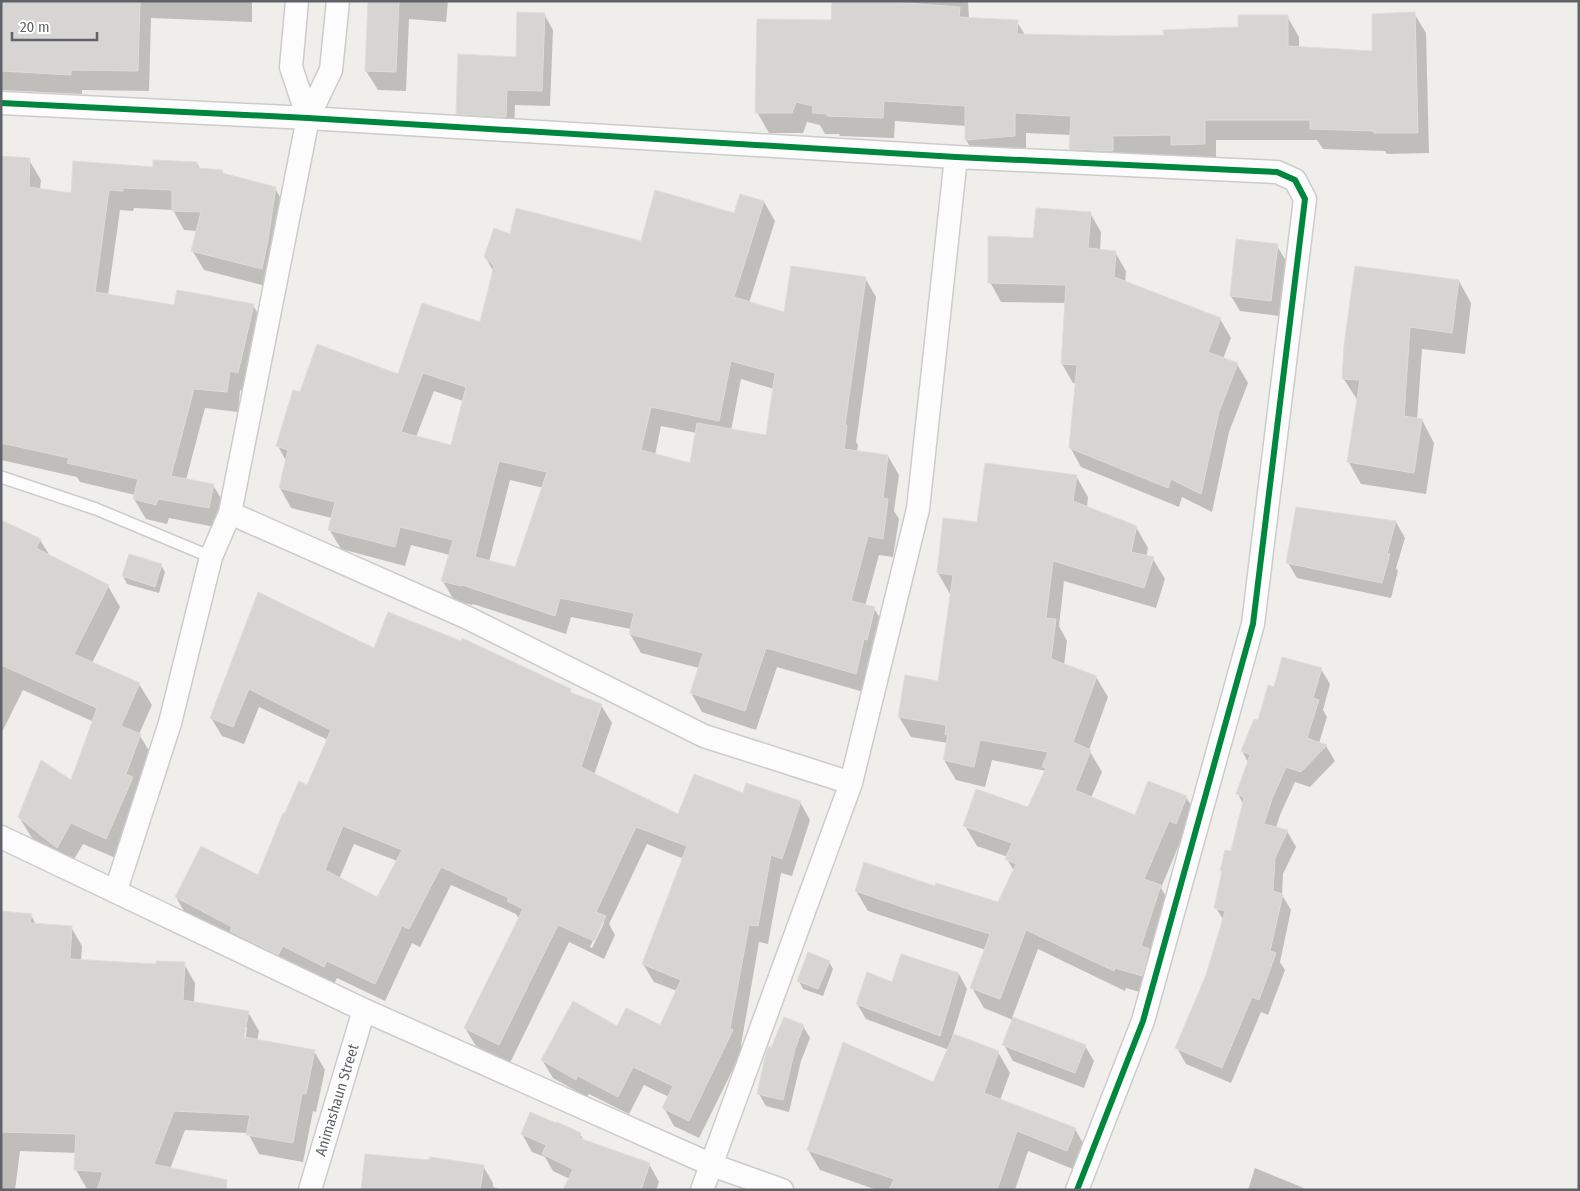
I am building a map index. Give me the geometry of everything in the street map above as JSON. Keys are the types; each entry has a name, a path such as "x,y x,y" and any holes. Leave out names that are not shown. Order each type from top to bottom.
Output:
{"street":[{"path":"296,1 290,67 308,118"},
{"path":"116,890 170,723 211,558 230,514 308,118 331,70 338,1"},
{"path":"1,103 308,118 956,157 1277,172 1295,180 1305,199 1253,624 1143,1021 1077,1190"},
{"path":"702,1190 851,783 918,509 956,157"},
{"path":"230,514 468,618 704,736 851,783"},
{"path":"1,837 116,890 364,1010 712,1165 782,1190"},
{"name":"Animashaun Street","path":"310,1190 364,1010"}],"lane":[{"path":"1,477 96,509 211,558"}],"building":[{"path":"1,1 140,1 138,71 71,70 71,75 1,71"},
{"path":"368,1 399,1 396,72 365,71"},
{"path":"832,1 879,1 960,7 959,17 1018,20 1017,34 1164,35 1163,30 1238,27 1238,15 1288,15 1288,46 1372,51 1372,14 1415,12 1418,133 1374,133 1374,131 1310,129 1310,120 1205,120 1205,144 1171,145 1171,135 1113,136 1113,151 1069,149 1071,116 1015,113 1015,136 965,140 965,106 884,101 883,118 827,116 827,114 812,113 813,106 796,102 792,113 755,113 757,19 831,20"},
{"path":"517,12 545,13 542,91 507,90 506,117 456,114 458,54 516,57"},
{"path":"1,156 30,158 29,187 71,193 73,161 153,167 153,160 197,162 197,168 223,170 222,173 276,187 262,269 191,251 201,212 172,211 172,190 123,188 123,191 109,190 95,292 174,305 177,290 254,304 238,373 230,371 227,392 194,389 171,476 214,484 209,508 158,499 156,505 133,499 138,479 67,463 69,458 1,443"},
{"path":"655,190 734,213 740,194 764,201 734,297 784,312 791,266 866,277 845,425 847,425 844,449 888,455 883,498 888,499 883,539 868,536 851,601 875,607 867,640 864,639 856,674 766,648 745,711 690,693 703,653 629,634 634,613 560,598 555,616 462,585 441,581 453,540 400,527 395,547 328,530 335,502 279,488 288,450 276,446 293,390 300,392 317,344 398,374 422,303 480,322 494,266 484,257 494,228 510,234 516,208 641,241","holes":["731,361 775,373 766,435 697,423 690,463 641,450 651,407 719,421","423,373 466,387 451,445 401,432","499,461 547,472 515,567 475,557"]},
{"path":"1036,208 1091,212 1088,248 1116,251 1114,277 1221,318 1208,352 1238,363 1219,412 1201,494 1171,479 1168,488 1069,448 1077,365 1061,364 1066,285 988,283 988,236 1033,238"},
{"path":"1236,239 1278,244 1271,301 1230,296"},
{"path":"1355,266 1459,280 1452,333 1410,327 1404,416 1422,419 1414,473 1347,462 1360,380 1342,379 1344,345"},
{"path":"985,463 1077,475 1073,501 1137,526 1131,552 1154,557 1144,588 1053,561 1046,618 1056,619 1051,659 1097,676 1073,742 1091,750 1075,790 1135,815 1148,781 1187,796 1176,824 1169,821 1144,879 1161,885 1141,946 1149,949 1142,976 1115,968 1114,971 1026,930 1000,999 970,988 990,934 855,891 864,862 935,886 936,883 998,902 1016,864 1005,859 1012,843 963,826 976,789 1028,807 1046,768 1042,767 1048,752 980,740 974,767 943,760 948,735 945,735 946,725 898,717 905,675 938,681 953,575 937,573 943,518 977,522"},
{"path":"1296,507 1396,521 1387,554 1390,554 1382,583 1286,563"},
{"path":"1,520 41,539 36,548 109,585 74,654 140,683 121,726 141,734 126,774 133,777 106,839 71,823 57,848 18,817 41,760 71,780 97,708 1,665"},
{"path":"129,554 162,564 155,587 122,576"},
{"path":"258,592 374,648 388,612 461,641 462,638 571,689 569,692 602,704 581,767 678,814 694,774 743,793 746,783 801,801 782,859 771,855 758,926 749,925 730,1028 733,1030 689,1121 662,1108 673,1086 633,1067 618,1097 578,1076 576,1080 541,1060 573,1001 617,1026 626,1008 660,1025 681,980 642,964 687,846 636,827 596,912 606,916 594,941 558,925 499,1045 464,1028 523,909 507,901 509,898 441,867 409,929 402,926 375,984 327,961 324,967 283,946 278,955 230,931 232,927 175,897 201,846 258,875 283,813 285,813 299,781 307,785 331,730 249,689 233,727 210,718","holes":["343,826 402,850 377,897 325,870"]},
{"path":"1282,657 1322,668 1313,698 1319,700 1307,738 1327,745 1301,772 1286,767 1272,799 1264,824 1288,830 1275,858 1273,891 1283,894 1270,951 1276,953 1259,1000 1252,997 1222,1068 1175,1048 1206,975 1225,911 1214,908 1225,850 1231,851 1244,797 1236,794 1250,755 1241,751 1254,719 1258,720 1268,685 1274,687"},
{"path":"1,911 32,914 30,923 72,926 70,959 156,964 156,961 185,962 183,1000 249,1011 244,1037 315,1050 306,1094 302,1093 293,1143 246,1135 250,1115 174,1111 154,1164 227,1180 226,1190 97,1190 103,1172 74,1170 76,1134 1,1132"},
{"path":"808,952 830,961 818,989 797,981"},
{"path":"901,954 959,973 940,1036 856,1004 867,972 892,982"},
{"path":"784,1017 804,1025 795,1049 783,1100 757,1094 766,1053 769,1046 771,1048"},
{"path":"1013,1017 1086,1045 1075,1073 1002,1045"},
{"path":"954,1034 999,1051 984,1093 1076,1128 1067,1151 1017,1131 997,1190 889,1190 894,1179 807,1150 843,1042 933,1082"},
{"path":"530,1112 581,1133 579,1138 650,1163 641,1190 563,1190 573,1169 542,1154 546,1145 521,1134"},
{"path":"365,1154 429,1160 430,1157 484,1165 480,1190 361,1190"}],"cycle path":[{"path":"1,103 308,118 956,157 1277,172 1295,180 1305,199 1253,624 1143,1021 1077,1190"}]}
